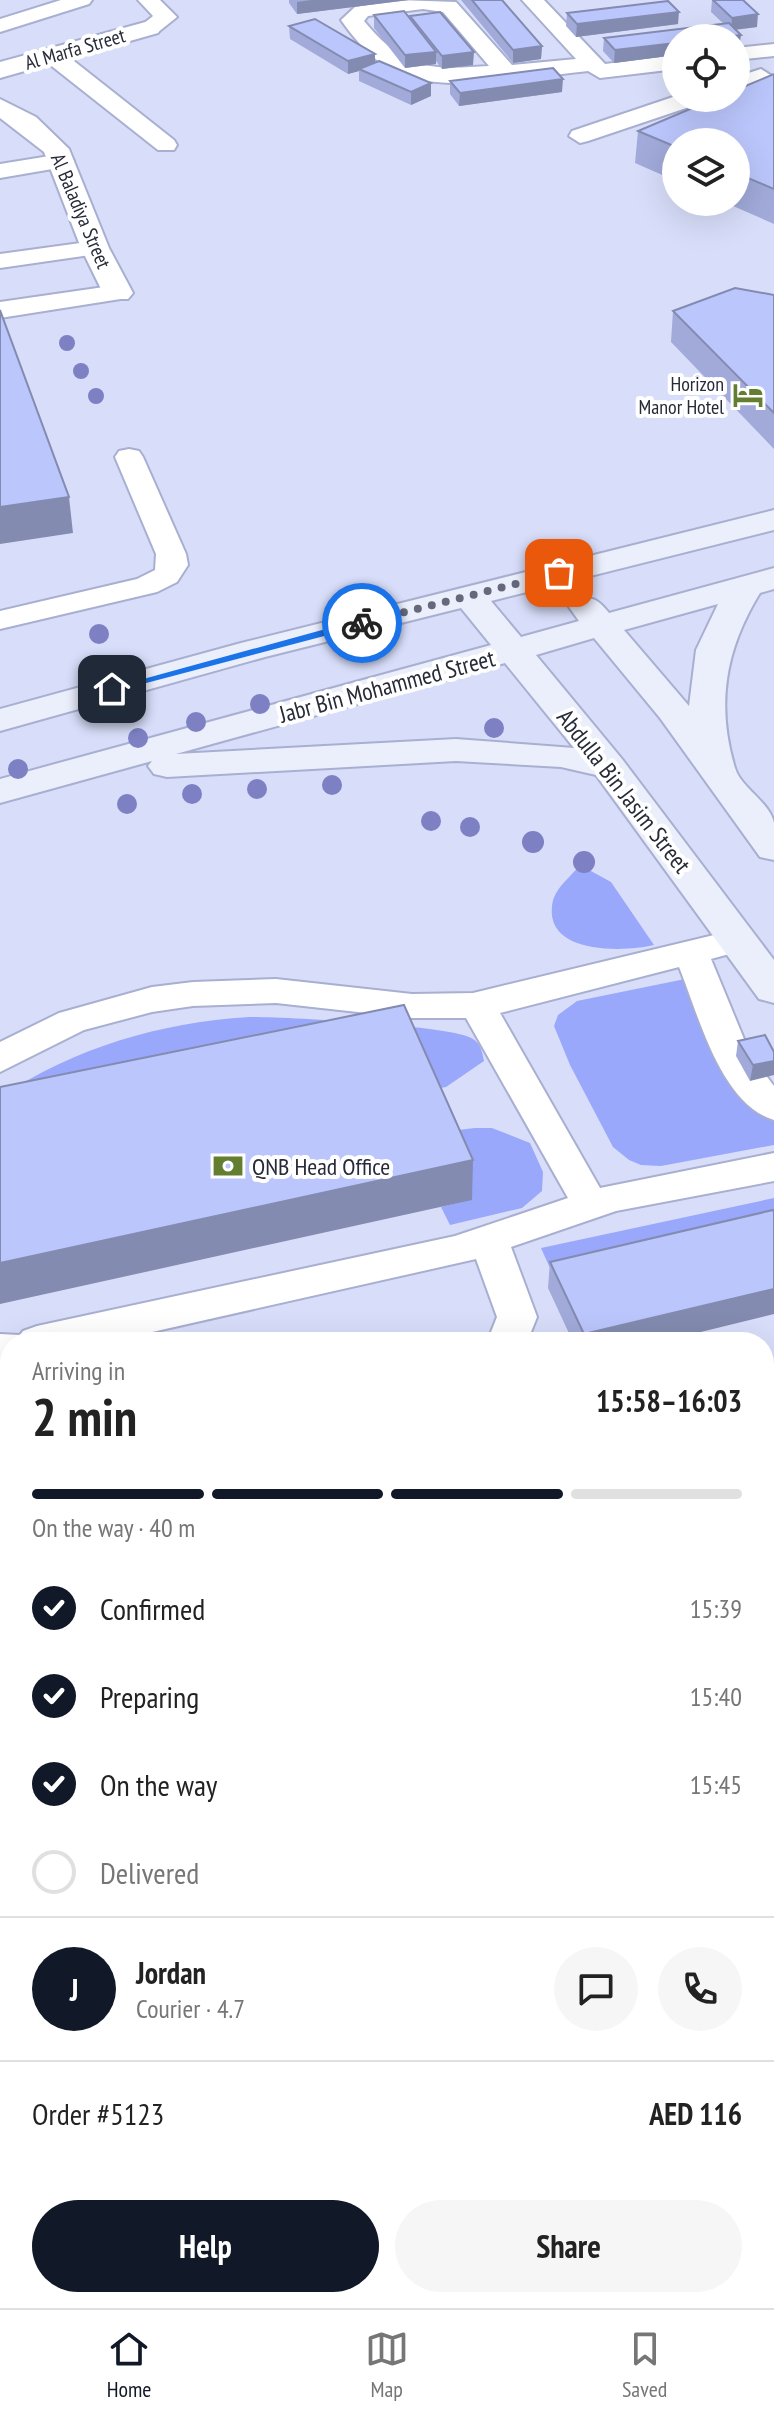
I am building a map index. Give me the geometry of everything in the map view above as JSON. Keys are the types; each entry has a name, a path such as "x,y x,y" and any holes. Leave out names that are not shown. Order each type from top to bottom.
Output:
{"street":[{"name":"Al Marfa Street","path":"0,70 149,28"},
{"name":"Al Baladiya Street","path":"0,107 43,136 62,161 95,248 118,293"},
{"path":"0,720 253,650 774,520"},
{"path":"559,573 673,710 774,848"},
{"path":"721,777 706,724 709,664 720,626 760,581"},
{"name":"Jabr Bin Mohammed Street","path":"0,791 513,652 760,581"},
{"name":"Abdulla Bin Jasim Street","path":"469,596 609,767 774,989"},
{"path":"73,772 456,750 561,756 609,767"}],"lane":[{"path":"0,26 82,0"},
{"path":"148,0 166,17 149,28"},
{"path":"533,0 595,67 659,109"},
{"path":"506,72 453,10 442,3 373,8 355,15 352,20 393,63 412,73 506,72 662,63"},
{"path":"750,53 774,50"},
{"path":"52,55 166,145"},
{"path":"750,80 761,76"},
{"path":"580,136 662,108"},
{"path":"0,171 62,161"},
{"path":"0,261 95,248"},
{"path":"1,307 118,293"},
{"path":"0,620 147,586 167,576 173,565 171,554 129,457"},
{"path":"0,1059 65,1026 126,1006 190,993 254,990 318,994 413,1008 477,1005 739,940"},
{"path":"691,952 732,1055 748,1082 774,1107"},
{"path":"477,1005 591,1205"},
{"path":"83,1332 450,1252 591,1205 774,1167"},
{"path":"488,1239 517,1317 511,1332"}],"shaded area":[{"path":"580,865 611,882 654,945 607,949 574,942 561,934 553,922 553,900"},
{"path":"690,978 774,1118 774,1145 661,1166 641,1165 613,1147 570,1065 554,1026 558,1015 577,1001"},
{"path":"249,1017 366,1023 459,1034 478,1043 484,1061 446,1087 424,1091 0,1097 59,1064 119,1040 183,1025"},
{"path":"492,1128 530,1143 543,1172 542,1191 522,1208 450,1225 441,1207 472,1199 441,1132"},
{"path":"774,1198 774,1236 558,1286 541,1248"}],"building":[{"path":"472,0 502,0 542,46 513,50"},
{"path":"713,0 743,0 758,14 732,18"},
{"path":"668,1 679,12 577,24 567,13"},
{"path":"404,11 436,52 405,55 374,15"},
{"path":"440,12 474,52 442,56 410,16"},
{"path":"315,19 375,54 348,61 289,26"},
{"path":"662,31 662,45 615,50 604,38"},
{"path":"379,61 431,83 411,92 359,69"},
{"path":"553,68 563,79 460,93 450,81"},
{"path":"774,74 774,189 750,179 750,128 662,128 662,141 638,131 683,112 750,112 750,84"},
{"path":"735,288 774,295 774,413 673,311"},
{"path":"0,310 69,497 0,507"},
{"name":"QNB Head Office","path":"404,1005 473,1160 0,1263 0,1087"},
{"path":"765,1035 774,1052 774,1061 753,1065 738,1041"},
{"path":"774,1212 774,1289 592,1332 583,1332 550,1262"}],"way so far":[{"path":"362,623 559,573"}],"place":[{"name":"Horizon Manor Hotel","path":"748,395"},
{"name":"QNB Head Office","path":"228,1166"}],"route":[{"path":"112,689 362,623"}]}
